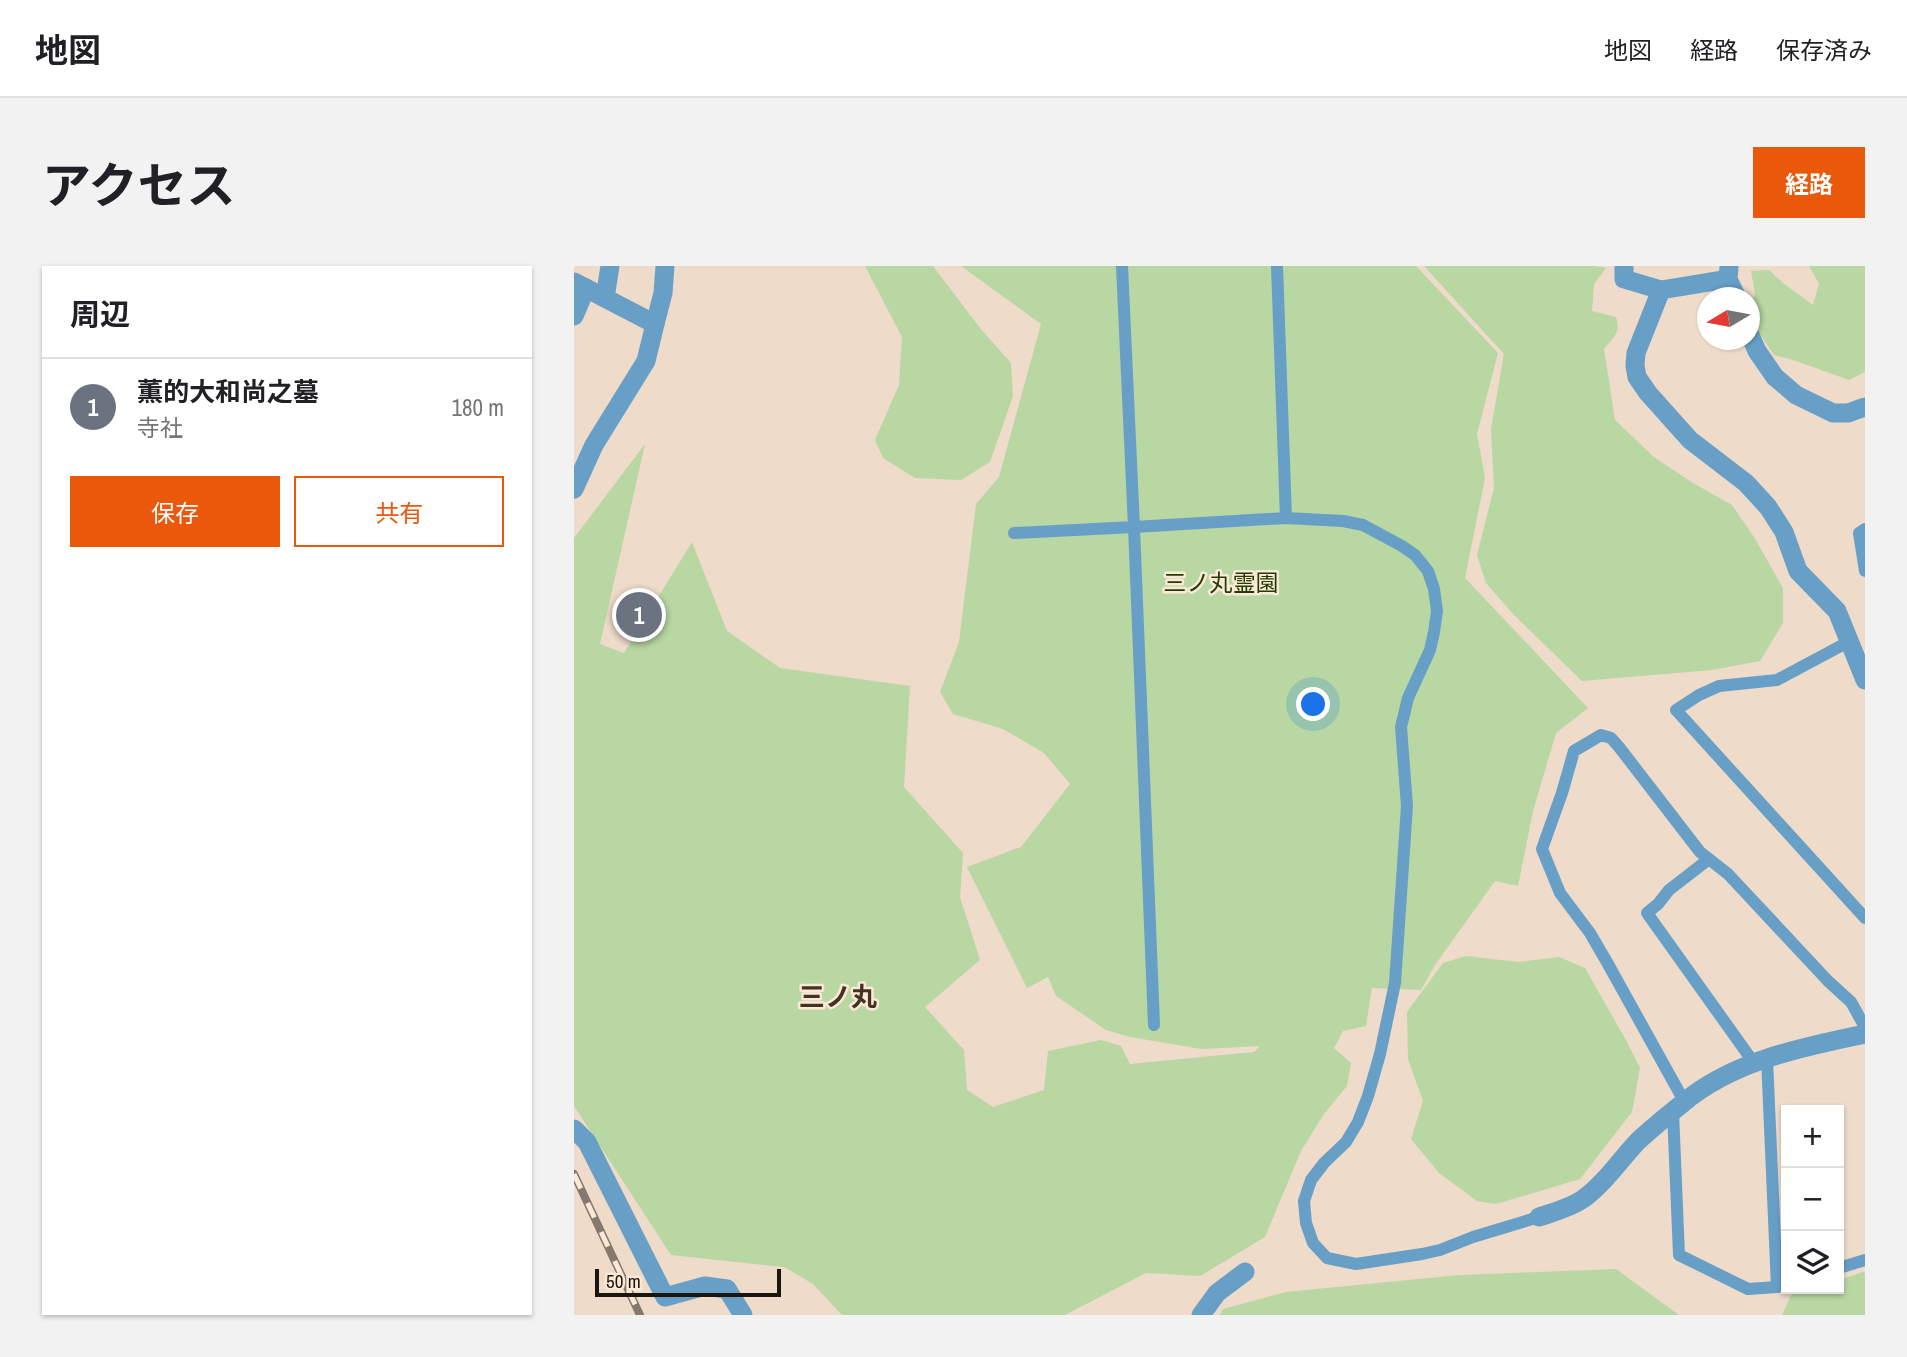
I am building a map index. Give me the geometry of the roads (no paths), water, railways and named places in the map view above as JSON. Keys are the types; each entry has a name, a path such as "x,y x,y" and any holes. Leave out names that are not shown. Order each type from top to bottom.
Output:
{"street":[{"path":"605,298 610,266"},
{"path":"574,489 594,445 646,361 663,293 666,266"},
{"path":"1624,266 1623,279 1661,290 1729,272"},
{"path":"574,316 580,285 655,324"},
{"path":"1661,290 1636,353 1637,377 1690,440 1746,484 1768,507 1784,532 1798,571 1837,611 1865,680"},
{"path":"1756,350 1775,377 1796,396 1833,413 1848,413 1865,407"},
{"path":"1539,1217 1582,1200 1597,1188 1639,1140 1679,1107 1735,1071 1802,1047 1865,1034"},
{"path":"574,1129 587,1142 666,1297 705,1286 727,1289 743,1315"},
{"path":"1201,1315 1217,1293 1245,1272"}],"lane":[{"path":"1122,266 1154,1024"},
{"path":"1277,266 1286,518"},
{"path":"1014,533 1286,518 1327,519 1363,525 1415,555 1428,571 1437,611 1430,650 1408,698 1401,727 1407,806 1395,983 1368,1096 1358,1122 1346,1142 1311,1180 1304,1201 1306,1223 1313,1243 1326,1258 1356,1264 1431,1252 1539,1217"},
{"path":"1865,529 1859,533 1865,571"},
{"path":"1850,641 1777,680 1719,686 1676,710 1865,918"},
{"path":"1709,859 1669,890 1647,913 1761,1061 1781,1285 1748,1289 1679,1255 1679,1107 1608,964 1590,933 1560,893 1542,849 1574,751 1601,735 1611,738 1700,852 1709,859 1728,874 1851,1002 1865,1027"},
{"path":"1844,1266 1865,1260"}],"railway":[{"path":"574,1174 640,1315"}],"place":[{"name":"薫的大和尚之墓","path":"639,615"}],"district":[{"name":"三ノ丸","path":"838,997"}],"park label":[{"name":"三ノ丸霊園","path":"1221,583"}]}
